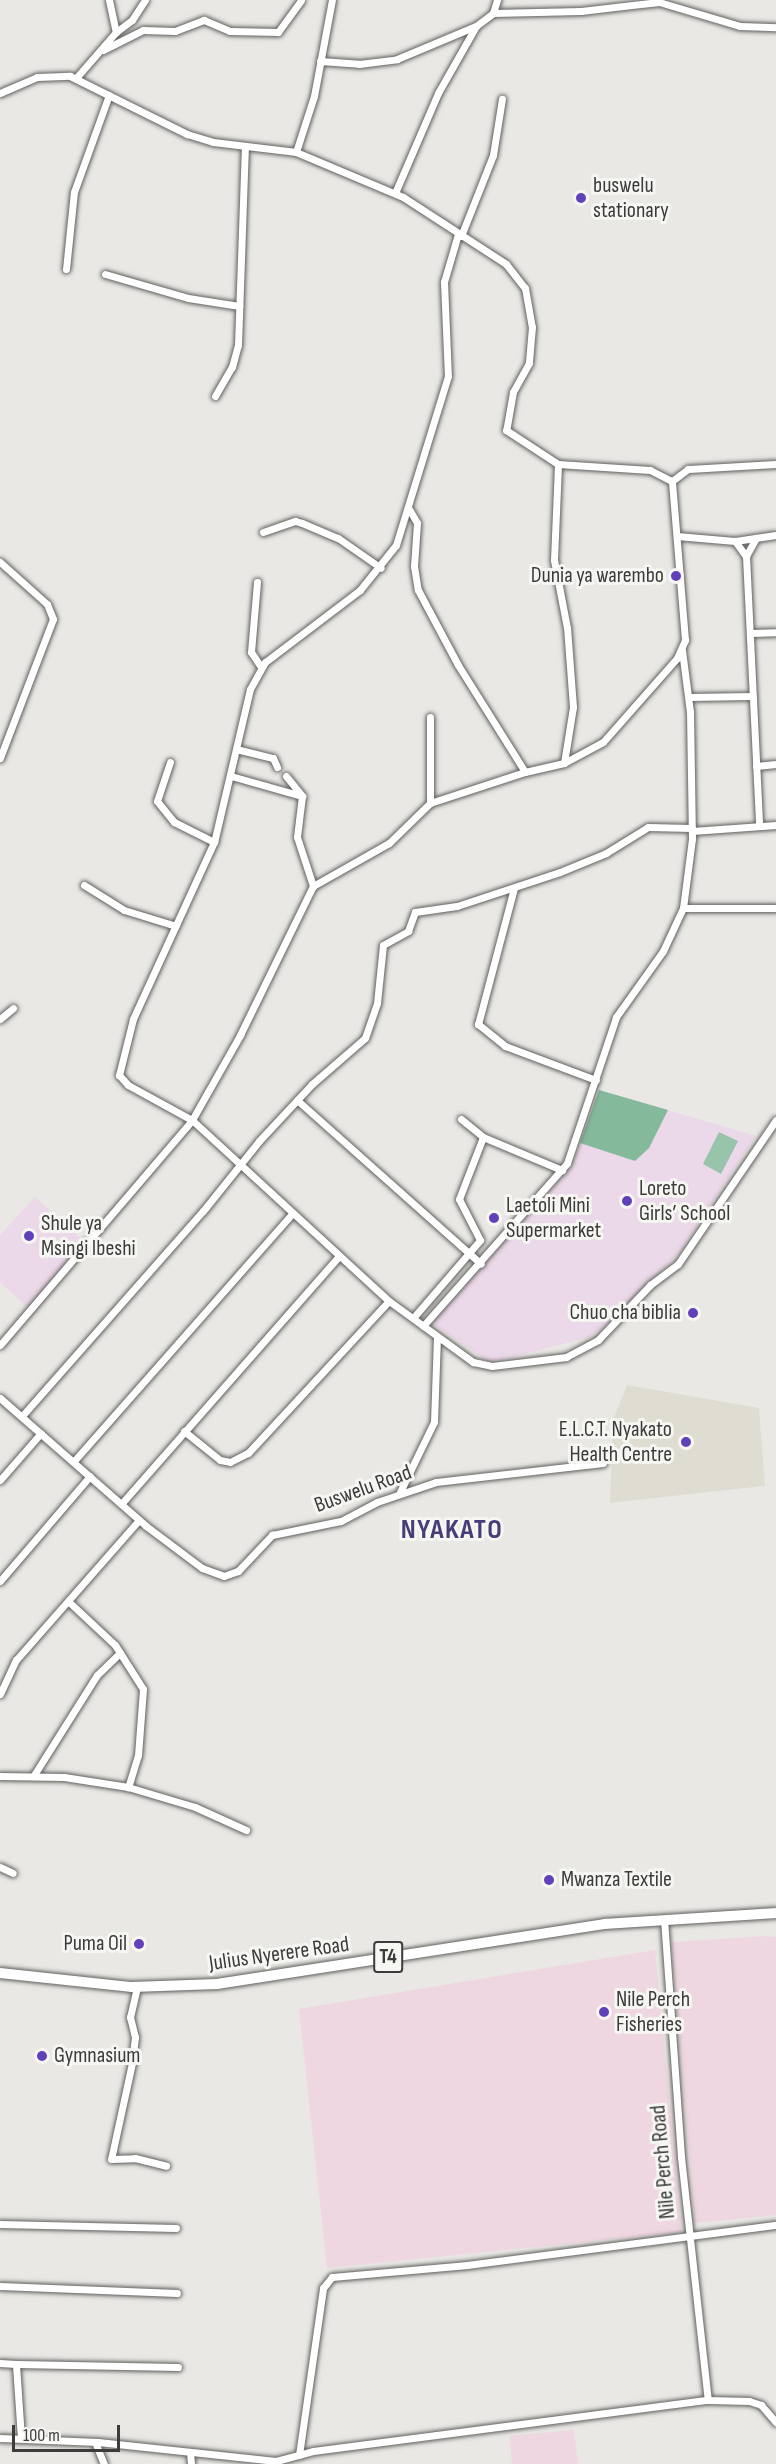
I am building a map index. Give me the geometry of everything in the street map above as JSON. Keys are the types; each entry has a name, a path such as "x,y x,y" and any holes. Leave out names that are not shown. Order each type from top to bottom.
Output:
{"highway":[{"name":"Julius Nyerere Road","path":"0,1974 137,1987 263,1978 480,1942 664,1919 776,1913"}],"street":[{"path":"109,0 116,32"},
{"path":"76,78 104,50 116,32 132,20 145,0"},
{"path":"104,50 143,30 175,31 204,20 230,31 278,32 301,0"},
{"path":"296,152 320,61 332,0"},
{"path":"320,61 360,64 397,59 476,26 493,13 497,0"},
{"path":"493,13 581,11 659,1 740,26 776,27"},
{"path":"395,193 438,93 476,26"},
{"path":"0,93 37,77 76,78 187,134 245,146 296,152 395,193 506,264 525,288 531,313 531,350 523,378 513,392 506,430 558,464 650,470 672,481"},
{"path":"66,269 74,192 109,95"},
{"path":"502,99 493,155 460,235 444,282 448,376 409,509 396,545 381,568 360,590 261,667 246,699 231,776 214,842 133,1019 119,1074 128,1085 192,1120 242,1163 291,1215 388,1301 473,1362 492,1366 566,1357 598,1340 650,1285 678,1264 776,1120"},
{"path":"215,396 232,367 238,345 245,146"},
{"path":"105,274 171,294 238,306"},
{"path":"558,464 554,560 567,628 573,714 564,763"},
{"path":"672,481 688,469 776,465"},
{"path":"0,1345 192,1120 240,1035 313,885 389,843 430,803 525,772 564,763 603,742 682,650 685,640 672,481"},
{"path":"409,509 417,524 414,574 418,590 458,665 525,772"},
{"path":"263,532 294,521 302,523 338,538 381,568"},
{"path":"677,536 735,541 776,535"},
{"path":"756,538 747,556 759,825"},
{"path":"735,541 747,556"},
{"path":"0,562 47,604 53,619 0,758"},
{"path":"257,582 250,651 261,667"},
{"path":"751,633 776,632"},
{"path":"423,1326 481,1264 562,1170 574,1148 616,1017 663,951 683,908 692,829 689,697 682,650"},
{"path":"689,697 752,696"},
{"path":"430,717 430,803"},
{"path":"236,749 273,758 277,767"},
{"path":"170,762 157,801 174,822 214,842"},
{"path":"756,766 776,764"},
{"path":"231,776 302,796"},
{"path":"286,776 302,796 297,837 313,885"},
{"path":"22,1416 297,1100 365,1038 375,1012 383,945 408,931 415,912 446,909 514,888 596,857 648,827 692,829 776,825"},
{"path":"84,885 124,910 176,926"},
{"path":"514,888 478,1024 505,1046 596,1080"},
{"path":"683,908 776,908"},
{"path":"0,1019 13,1008"},
{"path":"297,1100 365,1164 481,1264"},
{"path":"460,1119 483,1137 562,1170"},
{"path":"764,1135 776,1134"},
{"path":"413,1318 471,1254 481,1238 459,1199 483,1137"},
{"path":"74,1461 291,1215"},
{"path":"122,1503 338,1257"},
{"path":"184,1431 220,1460 230,1462 248,1453 388,1301"},
{"path":"399,1494 434,1422 437,1337"},
{"name":"Buswelu Road","path":"0,1398 139,1520 202,1568 224,1576 238,1571 272,1535 341,1521 399,1494 475,1475 603,1463"},
{"path":"0,1480 41,1433"},
{"path":"0,1581 90,1476"},
{"path":"0,1694 16,1660 139,1520"},
{"path":"69,1602 106,1635 139,1679 145,1699 138,1755 128,1787"},
{"path":"34,1775 97,1675 120,1653"},
{"path":"0,1776 34,1775 128,1787 195,1807 246,1830"},
{"path":"0,1867 13,1873"},
{"name":"Nile Perch Road","path":"664,1919 664,1964 688,2235 708,2400"},
{"path":"137,1987 130,2017 135,2037 132,2063 111,2158 135,2158 166,2166"},
{"path":"0,2224 176,2228"},
{"path":"297,2459 323,2288 332,2277 467,2265 776,2225"},
{"path":"0,2286 177,2293"},
{"path":"0,2363 178,2367"},
{"path":"16,2364 21,2438"},
{"path":"0,2438 95,2442 276,2462 708,2400 749,2400 761,2405 776,2422"},
{"path":"95,2442 104,2464"},
{"path":"190,2452 190,2464"}],"shaded area":[{"name":"Loreto Girls’ School","path":"599,1090 756,1136 680,1252 608,1324 590,1337 490,1363 432,1323 573,1165"},
{"path":"35,1197 86,1243 27,1307 0,1282 0,1235"},
{"name":"E.L.C.T. Nyakato Health Centre","path":"627,1385 759,1408 765,1486 610,1503 613,1420"},
{"path":"776,1937 776,2215 695,2223 672,1942"},
{"path":"655,1950 682,2232 327,2268 299,2009"},
{"path":"574,2430 578,2464 512,2464 510,2436"}],"green space":[{"path":"599,1090 668,1110 649,1148 635,1161 580,1143"},
{"path":"719,1132 738,1141 721,1174 703,1164"}],"place":[{"name":"buswelu stationary","path":"581,198"},
{"name":"Dunia ya warembo","path":"676,576"},
{"name":"Loreto Girls’ School","path":"627,1201"},
{"name":"Laetoli Mini Supermarket","path":"494,1218"},
{"name":"Shule ya Msingi Ibeshi","path":"29,1236"},
{"name":"Chuo cha biblia","path":"693,1313"},
{"name":"E.L.C.T. Nyakato Health Centre","path":"686,1442"},
{"name":"Mwanza Textile","path":"549,1880"},
{"name":"Puma Oil","path":"139,1944"},
{"name":"Nile Perch Fisheries","path":"604,2012"},
{"name":"Gymnasium","path":"42,2056"}],"district":[{"name":"NYAKATO","path":"452,1530"}]}
